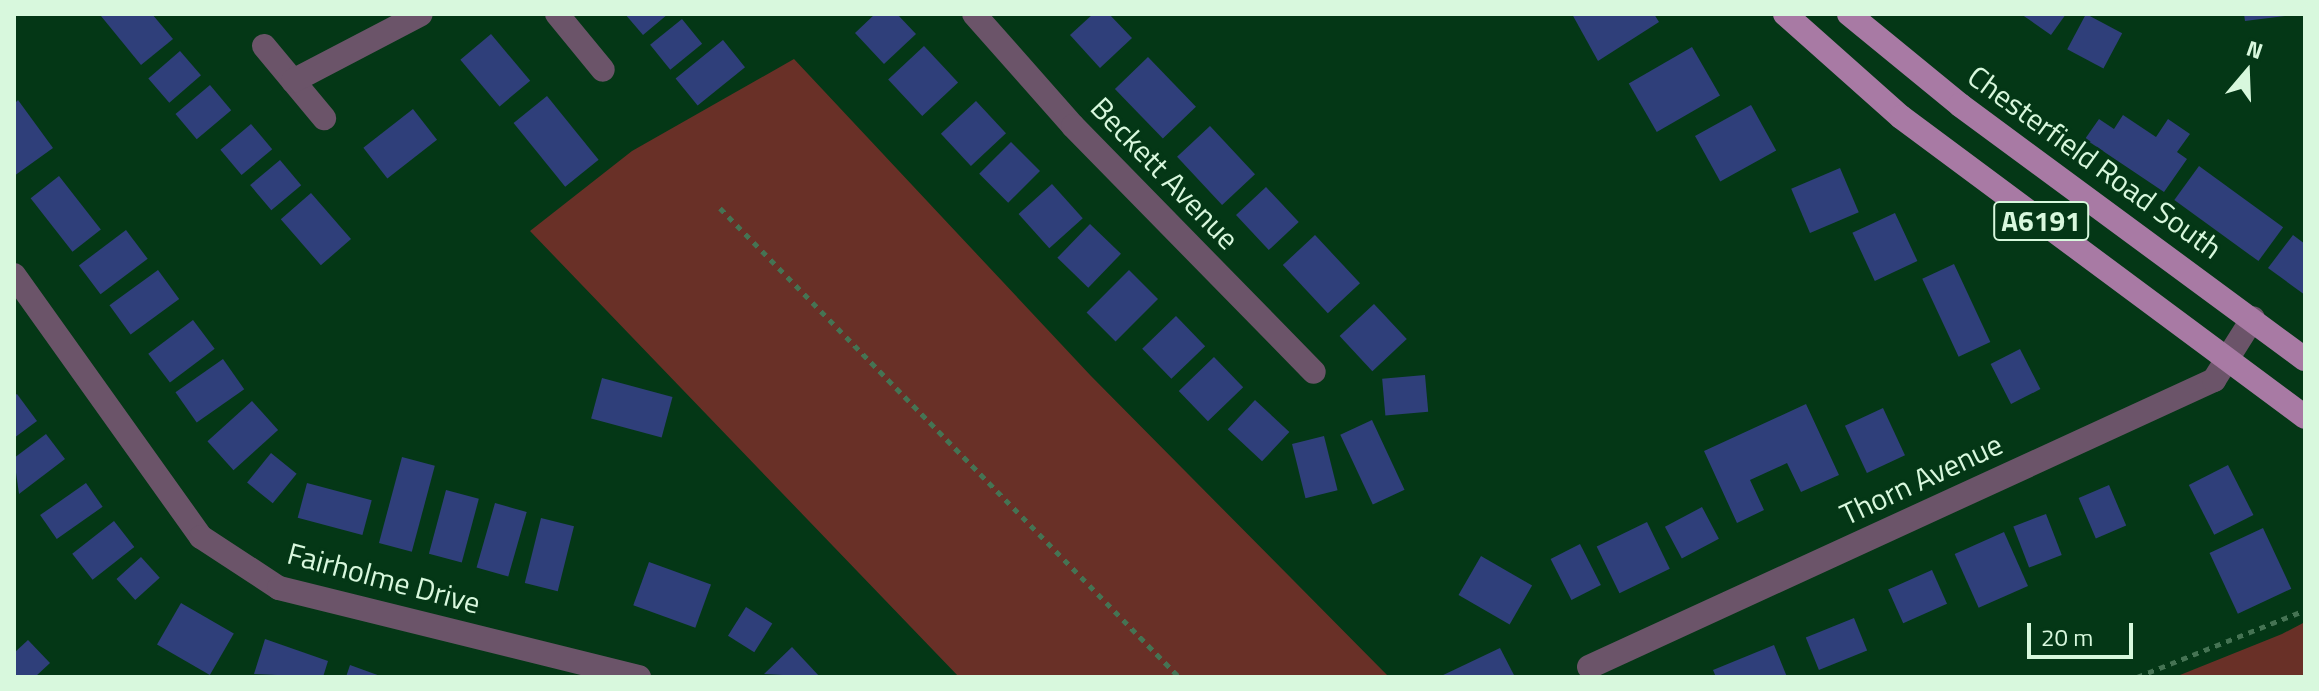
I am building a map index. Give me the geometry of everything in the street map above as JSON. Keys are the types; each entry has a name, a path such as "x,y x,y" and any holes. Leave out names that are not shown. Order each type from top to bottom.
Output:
{"main road":[{"name":"A6191","path":"1785,14 1901,117 2305,417"},
{"name":"Chesterfield Road South","path":"1849,14 1960,105 2305,359"}],"street":[{"path":"293,81 421,14"},
{"path":"557,14 603,70"},
{"name":"Beckett Avenue","path":"974,14 1073,126 1314,372"},
{"path":"264,46 324,118"},
{"name":"Fairholme Drive","path":"14,275 201,537 279,588 639,677"},
{"name":"Thorn Avenue","path":"1589,667 2214,380 2253,318"}],"path":[{"path":"720,208 1179,677"},
{"path":"2137,677 2305,610"}],"shaded area":[{"path":"794,59 1091,376 1389,677 959,677 530,231 632,151"},
{"path":"2305,622 2305,677 2175,677 2282,634"}],"building":[{"path":"152,14 173,39 141,65 101,16"},
{"path":"625,14 668,14 643,35"},
{"path":"875,14 897,14 916,34 884,64 855,33"},
{"path":"1093,14 1109,14 1132,38 1100,68 1070,35"},
{"path":"1572,14 1654,14 1659,22 1598,61"},
{"path":"2021,14 2066,14 2051,35"},
{"path":"2086,14 2122,33 2103,69 2067,49"},
{"path":"2244,14 2285,14 2285,16 2245,21"},
{"path":"682,19 702,44 670,70 650,45"},
{"path":"491,34 530,81 500,106 460,60"},
{"path":"723,40 745,67 698,106 676,78"},
{"path":"924,46 958,83 922,116 888,79"},
{"path":"1692,47 1720,95 1657,132 1629,84"},
{"path":"180,51 201,75 169,103 148,79"},
{"path":"1148,57 1196,107 1163,139 1115,89"},
{"path":"210,85 231,110 197,139 176,114"},
{"path":"547,96 599,160 565,187 514,123"},
{"path":"18,100 53,148 14,176 14,104"},
{"path":"976,101 1006,133 971,166 941,134"},
{"path":"1751,105 1776,150 1720,182 1695,136"},
{"path":"413,109 437,140 387,179 363,148"},
{"path":"2123,115 2156,137 2168,119 2190,134 2177,152 2187,159 2164,192 2085,139 2099,119 2114,129"},
{"path":"251,124 272,149 242,175 220,150"},
{"path":"1210,126 1255,174 1222,205 1177,157"},
{"path":"1011,142 1040,171 1008,203 979,174"},
{"path":"280,160 301,185 271,210 250,185"},
{"path":"2199,166 2283,227 2258,261 2174,200"},
{"path":"1840,168 1859,212 1810,233 1791,189"},
{"path":"59,176 101,230 72,252 31,198"},
{"path":"1052,184 1083,218 1049,248 1019,214"},
{"path":"1266,187 1299,222 1269,250 1236,215"},
{"path":"311,193 351,239 321,265 281,219"},
{"path":"1895,213 1917,261 1875,281 1852,233"},
{"path":"1090,224 1121,254 1088,288 1057,258"},
{"path":"126,230 148,259 101,294 79,266"},
{"path":"1315,235 1360,283 1328,313 1283,265"},
{"path":"2293,235 2305,244 2305,295 2268,268"},
{"path":"1954,264 1990,342 1959,357 1922,279"},
{"path":"158,270 179,299 131,334 109,305"},
{"path":"1129,270 1158,299 1116,341 1087,312"},
{"path":"1374,304 1407,339 1372,371 1340,336"},
{"path":"1176,316 1205,346 1171,379 1142,349"},
{"path":"193,320 215,349 170,382 148,354"},
{"path":"2020,349 2040,389 2011,404 1991,364"},
{"path":"1214,357 1243,387 1208,421 1179,391"},
{"path":"223,359 244,389 197,423 175,392"},
{"path":"1425,375 1428,412 1385,416 1382,379"},
{"path":"602,378 673,397 662,437 591,419"},
{"path":"17,394 37,421 14,438 14,396"},
{"path":"1255,400 1289,432 1262,461 1228,429"},
{"path":"252,401 278,430 234,470 207,441"},
{"path":"1806,404 1839,475 1801,492 1787,463 1750,480 1764,510 1737,523 1704,451"},
{"path":"1883,408 1905,455 1867,473 1845,426"},
{"path":"1372,420 1405,490 1373,505 1340,435"},
{"path":"46,434 65,459 19,494 14,458"},
{"path":"1324,436 1338,490 1306,498 1292,444"},
{"path":"271,453 297,474 273,503 247,483"},
{"path":"402,457 435,466 412,552 379,543"},
{"path":"2228,465 2253,515 2214,535 2189,485"},
{"path":"86,483 103,507 57,539 40,515"},
{"path":"307,483 372,500 362,535 298,518"},
{"path":"2109,485 2126,526 2096,538 2079,498"},
{"path":"446,490 479,499 462,563 429,554"},
{"path":"495,503 527,512 508,577 477,567"},
{"path":"1702,507 1719,539 1682,559 1665,527"},
{"path":"2046,514 2062,555 2029,568 2013,527"},
{"path":"541,518 574,526 558,591 525,583"},
{"path":"114,521 134,547 93,580 72,554"},
{"path":"1647,522 1670,569 1619,593 1597,547"},
{"path":"2263,528 2291,589 2238,614 2210,553"},
{"path":"2004,532 2028,586 1979,608 1955,554"},
{"path":"1580,544 1601,585 1571,600 1551,559"},
{"path":"1481,556 1532,586 1510,624 1458,595"},
{"path":"141,557 160,578 135,600 116,579"},
{"path":"649,562 711,585 695,628 633,605"},
{"path":"1932,570 1947,604 1903,623 1888,590"},
{"path":"181,603 234,634 210,675 157,645"},
{"path":"746,607 772,623 754,652 728,636"},
{"path":"1854,618 1867,650 1819,670 1806,637"},
{"path":"265,639 328,661 323,677 254,674"},
{"path":"28,640 50,663 35,677 14,677 14,653"},
{"path":"1774,645 1787,677 1716,677 1713,670"},
{"path":"792,647 820,677 764,674"},
{"path":"1500,648 1515,677 1439,677"},
{"path":"350,665 383,677 346,677"}]}
